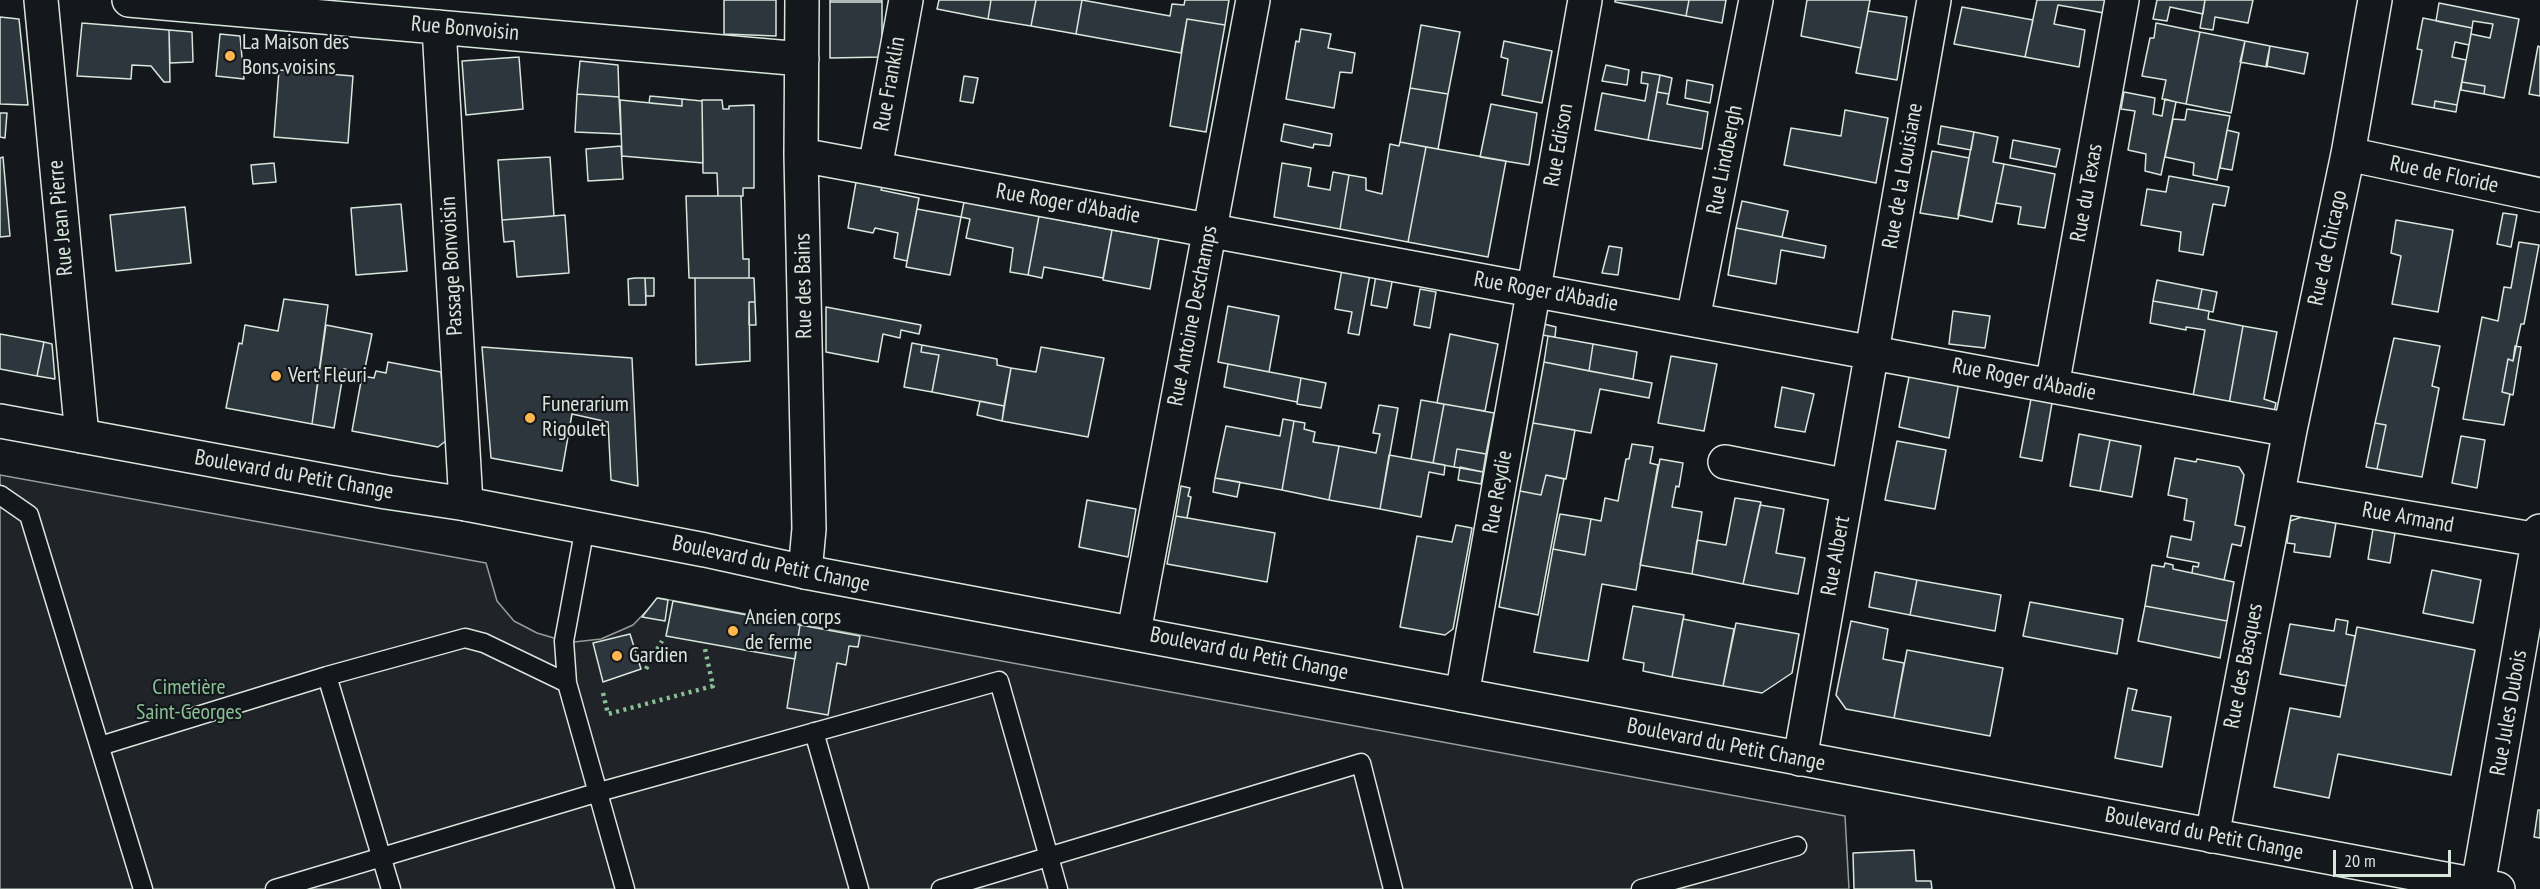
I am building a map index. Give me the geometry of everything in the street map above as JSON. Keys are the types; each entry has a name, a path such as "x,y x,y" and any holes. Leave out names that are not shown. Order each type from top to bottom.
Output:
{"street":[{"name":"Rue Jean Pierre","path":"40,0 82,436"},
{"name":"Rue Bonvoisin","path":"129,0 802,59"},
{"name":"Rue des Bains","path":"802,0 801,155 809,529 805,572"},
{"name":"Rue Franklin","path":"875,168 906,0"},
{"name":"Rue Antoine Deschamps","path":"1134,633 1253,0"},
{"name":"Rue Edison","path":"1534,290 1585,0"},
{"name":"Rue Lindbergh","path":"1693,319 1756,0"},
{"name":"Rue de la Louisiane","path":"1872,352 1934,0"},
{"name":"Rue du Texas","path":"2052,386 2122,0"},
{"name":"Rue de Chicago","path":"2279,496 2290,430 2348,154 2375,0"},
{"name":"Passage Bonvoisin","path":"439,27 466,504"},
{"name":"Rue de Floride","path":"2348,154 2540,195"},
{"name":"Rue Roger d'Abadie","path":"801,155 2290,430"},
{"name":"Rue Reydie","path":"1462,695 1534,290"},
{"name":"Rue Albert","path":"1800,759 1872,352"},
{"name":"Boulevard du Petit Change","path":"0,421 585,526 805,572 2488,887"},
{"path":"1725,462 1848,486"},
{"name":"Rue Armand","path":"2279,496 2539,536"},
{"name":"Rue des Basques","path":"2212,836 2279,496"},
{"name":"Rue Jules Dubois","path":"2488,887 2539,536"}],"lane":[{"path":"0,495 29,515 143,889"},
{"path":"585,526 564,641 567,683 625,889"},
{"path":"100,746 327,676 465,638 484,643 567,683"},
{"path":"327,676 391,889"},
{"path":"275,889 599,792 999,681 1058,889"},
{"path":"814,732 859,889"},
{"path":"941,889 1361,764 1393,889"},
{"path":"1641,889 1670,885 1797,846"}],"green space":[{"name":"Cimetière Saint-Georges","path":"0,475 486,563 497,601 514,621 537,633 564,641 601,639 633,625 659,598 1845,816 1849,889 0,889"}],"building":[{"path":"724,0 776,0 776,36 724,34"},
{"path":"830,0 882,0 882,2 830,2"},
{"path":"939,0 991,0 988,19 937,9"},
{"path":"991,0 1036,0 1031,26 988,19"},
{"path":"1036,0 1082,0 1076,34 1031,26"},
{"path":"1082,0 1170,16 1172,4 1184,5 1185,0 1229,0 1225,25 1187,19 1181,53 1076,34"},
{"path":"1615,0 1689,0 1686,16 1615,2"},
{"path":"1689,0 1726,0 1722,23 1686,16"},
{"path":"1807,0 1870,0 1861,48 1801,36"},
{"path":"2037,0 2106,0 2104,13 2058,5 2054,24 2085,30 2079,67 2025,57"},
{"path":"2157,0 2205,0 2203,14 2170,7 2167,21 2153,19"},
{"path":"2205,0 2253,0 2248,23 2215,17 2213,30 2200,28"},
{"path":"830,2 882,2 882,57 830,58"},
{"path":"2439,3 2519,19 2504,98 2484,94 2485,86 2462,82 2471,34 2490,38 2493,24 2473,21 2472,28 2436,21"},
{"path":"1962,7 2033,20 2025,57 1954,44"},
{"path":"1868,11 1907,17 1897,80 1856,73"},
{"path":"0,17 19,19 28,105 0,104"},
{"path":"2423,18 2472,28 2469,45 2455,42 2452,57 2466,60 2457,105 2435,101 2434,108 2412,104 2422,50 2417,49"},
{"path":"1187,19 1225,25 1206,132 1170,126"},
{"path":"82,23 169,30 170,82 164,82 151,66 132,65 131,79 77,76"},
{"path":"2156,23 2200,32 2186,104 2162,99 2166,80 2142,76 2150,38 2154,38"},
{"path":"1421,25 1460,32 1448,94 1410,88"},
{"path":"1301,29 1331,34 1328,48 1355,53 1352,73 1340,72 1334,108 1286,99 1296,41 1299,42"},
{"path":"169,30 192,32 193,62 170,63"},
{"path":"2200,32 2245,41 2231,113 2186,104"},
{"name":"La Maison des Bons voisins","path":"220,34 240,36 244,79 216,76"},
{"path":"1504,41 1552,51 1542,103 1502,95 1508,59 1501,57"},
{"path":"2245,41 2270,46 2267,67 2240,62"},
{"path":"2270,46 2308,53 2304,74 2266,66"},
{"path":"2538,46 2540,47 2540,96 2529,94"},
{"path":"519,57 523,109 466,115 462,61"},
{"path":"580,61 618,65 619,97 577,94"},
{"path":"1606,65 1629,70 1627,85 1602,81"},
{"path":"279,70 353,76 348,143 274,137"},
{"path":"1642,72 1660,75 1648,140 1595,130 1602,93 1645,101 1648,84 1641,83"},
{"path":"1660,75 1672,78 1669,94 1657,92"},
{"path":"964,76 978,78 973,103 960,101"},
{"path":"1687,80 1713,85 1710,103 1685,98"},
{"path":"2462,82 2485,86 2484,94 2461,90"},
{"path":"1410,88 1448,94 1438,149 1400,142"},
{"path":"1657,92 1669,94 1667,104 1708,112 1702,149 1648,140"},
{"path":"2124,92 2155,98 2153,114 2162,116 2165,99 2176,102 2161,175 2145,171 2146,154 2128,150 2135,111 2121,109"},
{"path":"577,94 619,97 621,134 575,132"},
{"path":"650,96 682,99 682,106 649,103"},
{"path":"682,99 702,101 703,163 622,156 620,100 682,106"},
{"path":"702,100 722,100 723,109 729,109 729,106 754,105 754,188 743,188 743,196 718,196 717,173 703,173"},
{"path":"2435,101 2457,105 2456,112 2434,108"},
{"path":"1491,104 1537,113 1529,165 1480,157"},
{"path":"2187,109 2230,116 2217,180 2193,175 2194,163 2165,157 2173,119 2185,120"},
{"path":"1845,110 1888,118 1876,183 1784,165 1791,128 1841,136"},
{"path":"0,113 7,113 5,138 0,137"},
{"path":"1284,124 1332,134 1330,146 1314,144 1313,148 1281,141"},
{"path":"1941,126 1974,132 1971,150 1938,144"},
{"path":"2227,130 2239,133 2232,170 2220,168"},
{"path":"1974,132 1998,137 1993,162 2004,164 1992,222 1958,215"},
{"path":"2013,140 2060,149 2056,167 2010,158"},
{"path":"1400,142 1426,147 1408,242 1340,229 1349,175 1366,178 1366,190 1382,194 1390,144 1399,146"},
{"path":"621,146 623,179 588,181 586,149"},
{"path":"1426,147 1506,161 1488,257 1408,242"},
{"path":"1932,151 1969,158 1958,219 1920,213"},
{"path":"3,157 10,236 0,237 0,158"},
{"path":"550,157 554,216 502,220 498,160"},
{"path":"274,163 276,182 253,184 251,165"},
{"path":"1282,163 1311,168 1308,186 1330,190 1333,172 1349,175 1340,229 1274,217"},
{"path":"2004,164 2055,174 2045,228 2018,224 2021,207 1996,203"},
{"path":"2169,176 2229,187 2225,206 2213,204 2203,255 2179,251 2181,232 2141,225 2147,189 2166,192"},
{"path":"856,182 919,198 907,261 894,258 898,233 875,228 873,233 848,228"},
{"path":"686,196 741,196 743,259 749,259 749,278 689,278"},
{"path":"1742,201 1788,211 1782,237 1736,228"},
{"path":"964,202 1039,216 1028,275 1010,272 1013,248 966,238 970,219 961,217"},
{"path":"401,204 407,271 356,275 351,208"},
{"path":"185,207 191,263 116,271 110,215"},
{"path":"917,209 961,217 950,275 906,267"},
{"path":"2503,213 2517,215 2511,247 2497,244"},
{"path":"565,215 569,273 517,277 514,241 504,242 502,220"},
{"path":"1039,216 1112,230 1103,278 1044,267 1042,278 1028,275"},
{"path":"2396,220 2453,230 2438,312 2392,304 2401,256 2391,253"},
{"path":"1736,228 1826,246 1824,258 1781,250 1776,284 1728,275"},
{"path":"1112,230 1159,238 1150,289 1103,280"},
{"path":"2519,242 2539,245 2524,324 2521,324 2513,361 2508,359 2502,392 2510,394 2504,425 2463,419 2482,317 2498,321 2504,287 2511,288"},
{"path":"1609,246 1622,248 1618,275 1602,273"},
{"path":"1342,269 1370,274 1359,335 1348,333 1352,312 1335,309"},
{"path":"1376,275 1393,277 1387,308 1371,305"},
{"path":"645,278 646,305 629,305 628,279"},
{"path":"645,278 654,278 654,296 646,296"},
{"path":"695,278 754,278 755,302 749,302 750,361 696,365"},
{"path":"2157,280 2202,289 2198,309 2153,301"},
{"path":"1420,289 1436,292 1430,328 1414,325"},
{"path":"2202,289 2217,292 2213,312 2198,309"},
{"name":"Vert Fleuri","path":"284,299 328,305 312,424 226,408 239,343 242,344 245,325 278,331"},
{"path":"2153,301 2209,311 2208,319 2243,326 2229,404 2193,396 2205,330 2186,327 2186,330 2150,323"},
{"path":"749,302 755,302 756,325 749,325"},
{"path":"1228,306 1279,316 1269,372 1218,362"},
{"path":"826,307 921,325 919,334 901,330 900,338 883,334 878,362 826,352"},
{"path":"1953,311 1990,316 1985,348 1949,344"},
{"path":"1544,324 1556,327 1555,337 1542,335"},
{"path":"326,325 372,334 364,373 344,369 334,428 312,424"},
{"path":"2243,326 2277,332 2264,399 2276,403 2274,412 2229,404"},
{"path":"0,334 44,342 37,376 0,369"},
{"path":"1450,334 1498,344 1485,411 1437,403"},
{"path":"1548,336 1593,344 1589,371 1544,362"},
{"path":"2394,338 2440,346 2432,386 2439,388 2422,477 2377,469 2386,425 2375,423"},
{"path":"44,342 52,344 55,379 37,376"},
{"path":"912,343 922,345 921,352 939,355 932,392 904,387"},
{"path":"1593,344 1637,352 1633,379 1589,371"},
{"path":"922,345 997,359 997,365 1011,368 1004,406 932,392 939,355 921,352"},
{"path":"2515,346 2521,347 2513,395 2502,392 2508,359 2513,361"},
{"name":"Funerarium Rigoulet","path":"482,347 632,358 638,486 611,480 608,422 572,414 562,471 491,458"},
{"path":"1041,347 1104,358 1088,437 1002,421 1011,368 1036,372"},
{"path":"1671,356 1717,364 1704,431 1658,423"},
{"path":"388,362 441,372 447,440 438,447 352,431 362,376 374,378 376,371 386,373"},
{"path":"1544,362 1652,383 1649,398 1600,389 1591,433 1533,423"},
{"path":"1228,364 1301,378 1297,402 1224,387"},
{"path":"1910,372 1959,382 1949,438 1899,427"},
{"path":"1301,378 1326,383 1321,408 1297,404"},
{"path":"1782,387 1814,394 1805,432 1775,427"},
{"path":"2031,399 2052,403 2042,461 2020,457"},
{"path":"1421,400 1444,404 1433,463 1411,459"},
{"path":"980,401 1004,406 1002,421 977,415"},
{"path":"1444,404 1494,413 1486,454 1457,449 1454,467 1433,463"},
{"path":"1379,405 1398,408 1380,509 1329,500 1339,446 1376,453 1380,434 1373,433"},
{"path":"1283,419 1294,421 1282,490 1215,478 1226,426 1280,436"},
{"path":"1294,421 1305,423 1304,429 1315,432 1313,442 1339,446 1329,500 1282,490"},
{"path":"1533,423 1575,430 1566,479 1546,475 1541,495 1520,491"},
{"path":"2375,423 2386,425 2377,469 2366,467"},
{"path":"2079,434 2110,440 2100,491 2070,486"},
{"path":"2461,436 2485,440 2477,488 2452,483"},
{"path":"2110,440 2141,446 2132,497 2100,491"},
{"path":"1897,441 1946,450 1935,509 1885,500"},
{"path":"1632,444 1653,447 1650,463 1658,465 1636,590 1602,584 1588,661 1534,652 1553,549 1585,555 1591,519 1601,521 1605,498 1618,501 1626,459 1629,459"},
{"path":"1457,449 1486,454 1483,472 1454,467"},
{"path":"1389,455 1445,465 1444,475 1429,472 1421,517 1380,509"},
{"path":"2175,458 2196,462 2197,459 2239,467 2244,475 2235,525 2245,527 2241,546 2232,544 2224,580 2192,573 2193,566 2198,567 2199,563 2167,557 2171,536 2191,540 2194,522 2184,520 2187,499 2168,495"},
{"path":"1660,459 1683,463 1679,487 1676,486 1672,507 1702,512 1692,574 1640,565"},
{"path":"1460,467 1483,472 1481,484 1458,480"},
{"path":"1546,475 1564,479 1538,615 1499,607 1520,491 1541,495"},
{"path":"1215,478 1240,482 1237,497 1213,492"},
{"path":"1181,486 1190,488 1188,496 1191,497 1187,518 1176,516"},
{"path":"1735,498 1761,502 1743,584 1692,574 1697,540 1726,545"},
{"path":"1087,500 1136,509 1128,557 1079,547"},
{"path":"1760,505 1784,509 1776,553 1805,558 1798,594 1743,584"},
{"path":"1560,514 1591,519 1585,555 1553,549"},
{"path":"1176,516 1275,533 1267,582 1167,564"},
{"path":"2302,517 2336,523 2330,557 2294,552 2295,544 2287,543 2290,521"},
{"path":"1456,525 1472,528 1453,629 1445,635 1400,627 1417,536 1452,542"},
{"path":"2373,529 2395,533 2390,563 2368,559"},
{"path":"2165,563 2173,565 2173,569 2234,582 2227,621 2145,606 2152,565 2164,567"},
{"path":"2432,570 2481,580 2473,623 2423,613"},
{"path":"1875,572 1917,580 1910,615 1869,607"},
{"path":"1917,580 2001,595 1995,631 1910,615"},
{"path":"657,598 668,600 665,621 642,617"},
{"name":"Ancien corps de ferme","path":"673,601 800,625 795,659 666,636"},
{"path":"2030,602 2123,619 2117,654 2023,636"},
{"path":"1633,606 1684,615 1672,677 1643,671 1644,663 1623,659"},
{"path":"2145,606 2227,621 2220,658 2138,641"},
{"path":"1683,619 1734,629 1723,686 1672,677"},
{"path":"2336,619 2348,621 2346,634 2355,636 2346,686 2280,674 2290,624 2334,631"},
{"path":"1851,621 1888,629 1883,659 1904,663 1894,718 1846,709 1836,695"},
{"path":"1736,623 1799,634 1792,673 1762,693 1723,686"},
{"path":"800,625 860,636 858,647 849,646 846,665 837,663 828,715 787,708"},
{"path":"2357,627 2475,650 2451,775 2338,754 2329,798 2274,787 2290,708 2340,717"},
{"name":"Gardien","path":"630,634 641,669 603,682 593,643"},
{"path":"1907,650 2003,668 1990,736 1894,718"},
{"path":"2128,688 2137,690 2132,710 2171,717 2162,767 2115,758"},
{"path":"2538,810 2540,810 2540,838 2534,837"},
{"path":"1914,850 1916,881 1931,881 1932,889 1854,889 1853,853"}],"hedge":[{"path":"646,669 662,641"},
{"path":"603,693 608,714 713,686 705,649"}],"place":[{"name":"La Maison des Bons voisins","path":"230,56"},
{"name":"Vert Fleuri","path":"276,376"},
{"name":"Funerarium Rigoulet","path":"530,418"},
{"name":"Ancien corps de ferme","path":"733,631"},
{"name":"Gardien","path":"617,656"}]}
